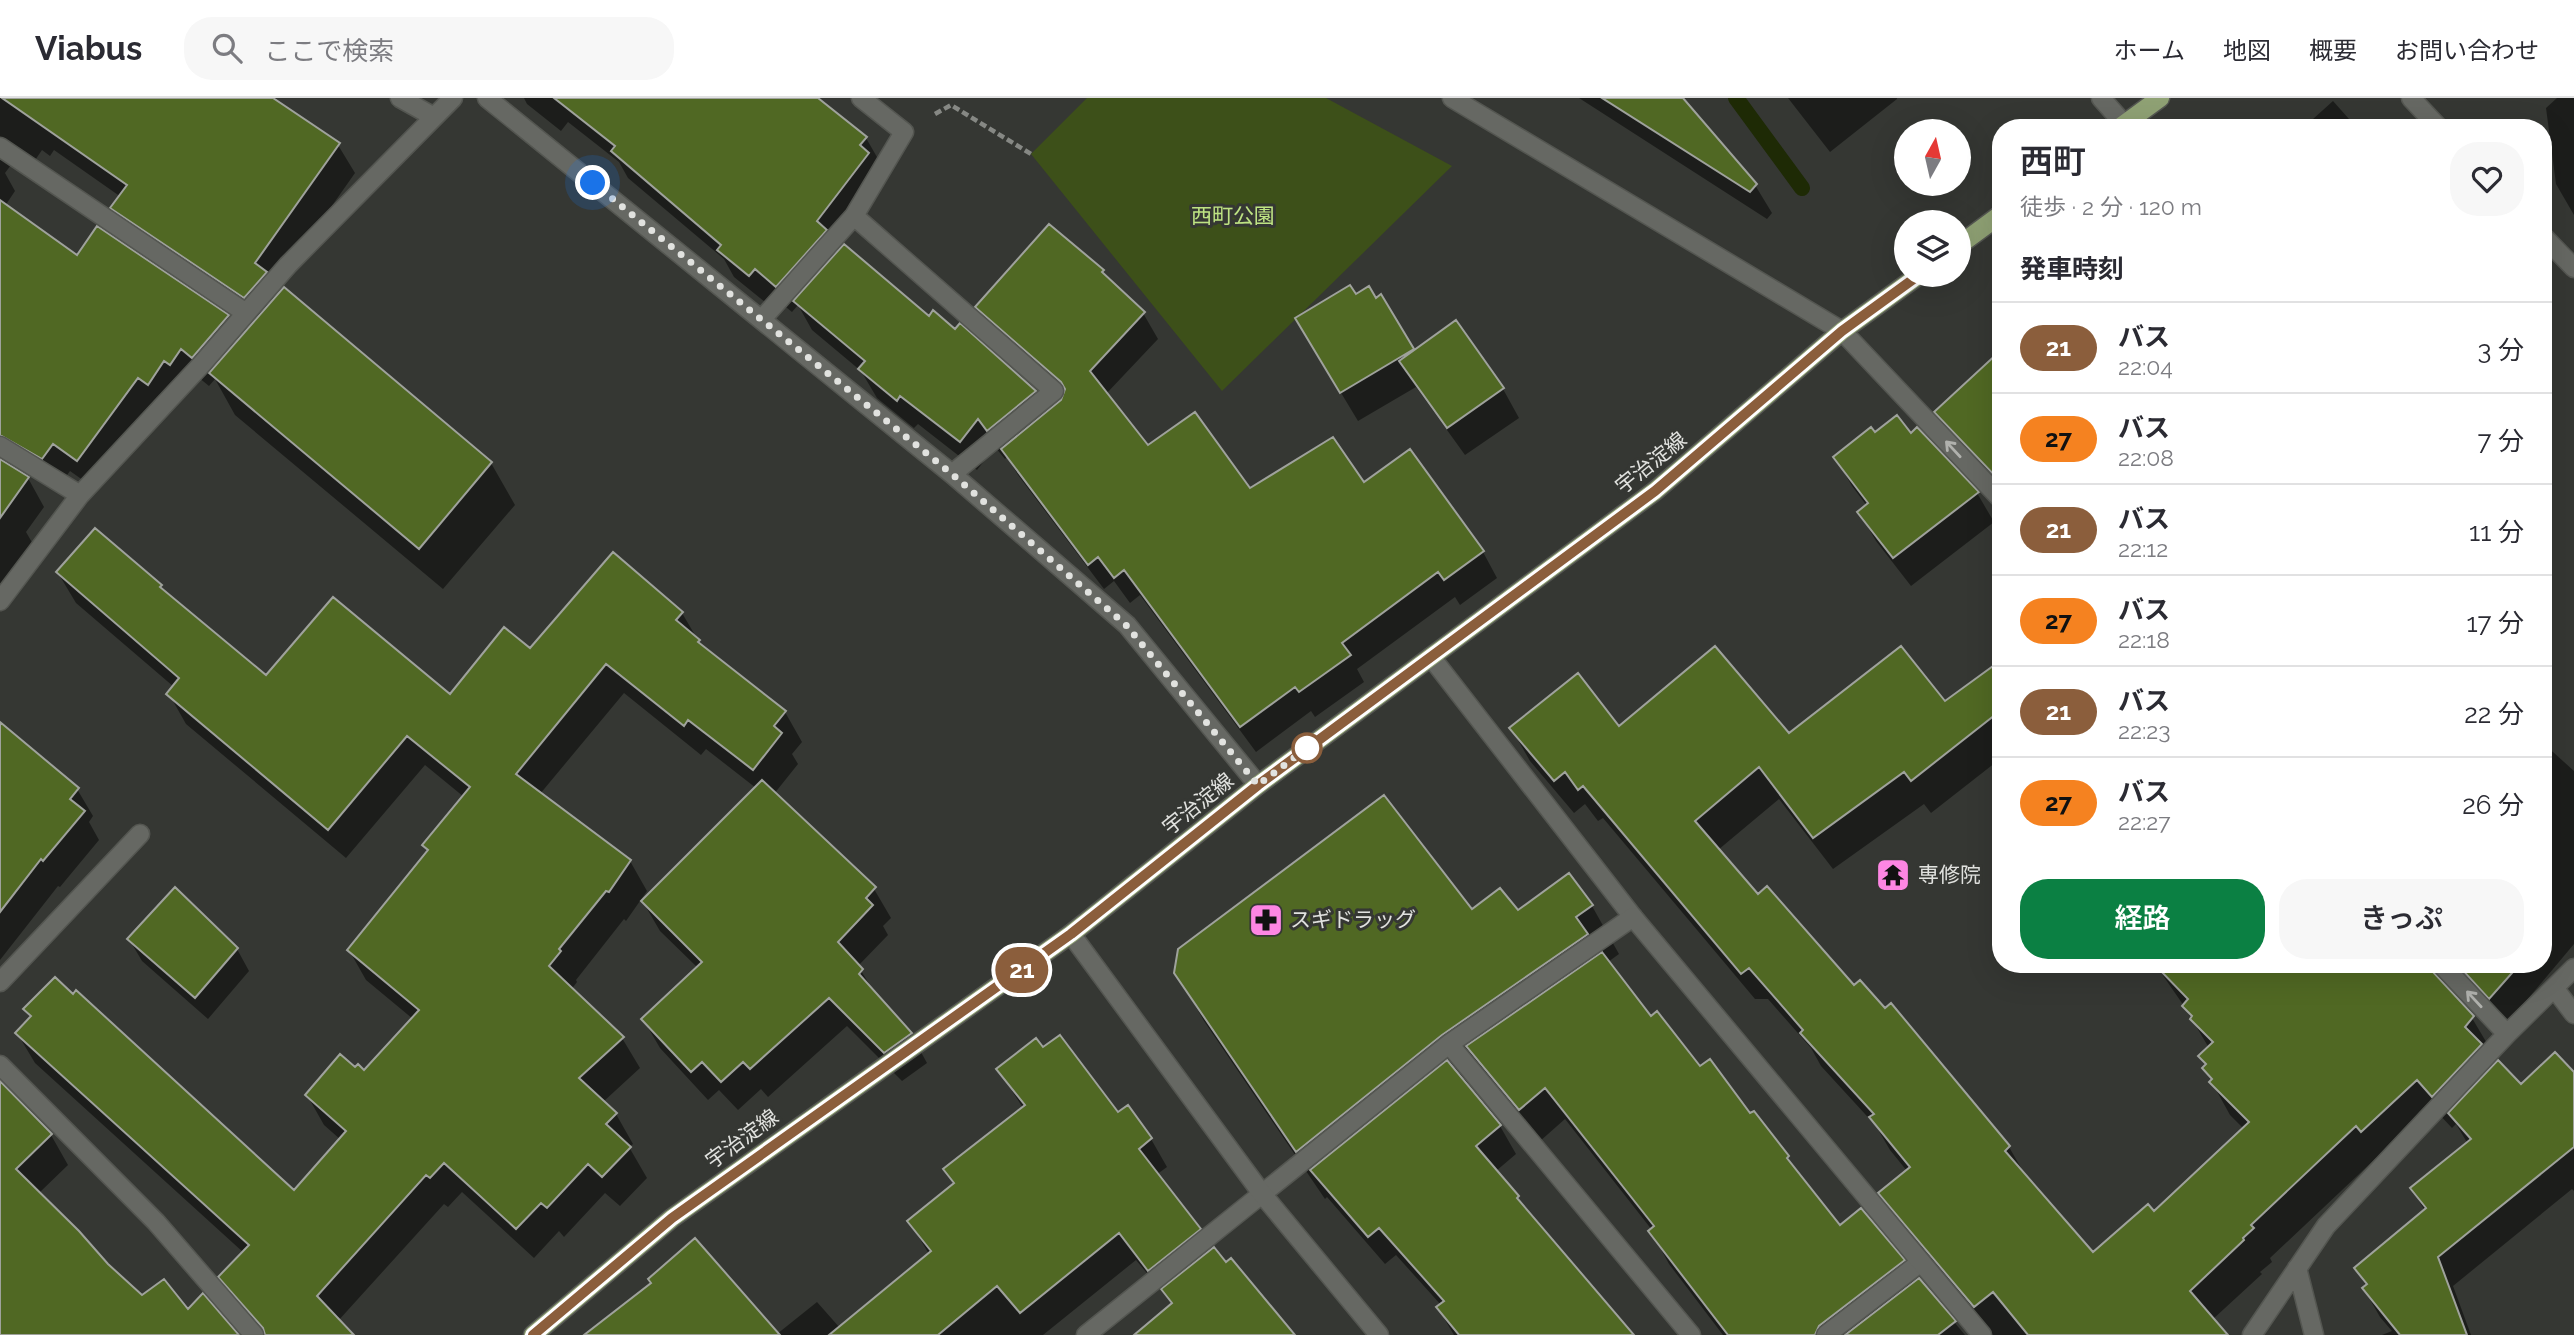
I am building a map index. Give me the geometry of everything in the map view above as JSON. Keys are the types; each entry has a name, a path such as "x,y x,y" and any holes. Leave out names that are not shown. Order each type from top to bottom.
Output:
{"main road":[{"path":"2132,119 2160,98"},
{"path":"1971,236 1992,221"},
{"name":"宇治淀線","path":"533,1335 672,1218 1071,934 1258,785 1655,491 1842,331 1902,287"}],"street":[{"path":"400,98 434,117"},
{"path":"0,601 80,495 201,365 288,265 453,98"},
{"path":"487,98 952,474 1126,625 1258,785"},
{"path":"762,319 854,216 904,132 861,98"},
{"path":"1452,98 1842,331 1992,490"},
{"path":"2101,98 2117,119"},
{"path":"2411,98 2431,119"},
{"path":"0,147 246,313"},
{"path":"854,216 1054,391 952,474"},
{"path":"2552,245 2574,268"},
{"path":"0,446 80,495"},
{"path":"1431,657 1633,917 1982,1335"},
{"path":"0,982 140,834"},
{"path":"1086,1335 1449,1044 1633,917"},
{"path":"1071,934 1263,1195 1379,1335"},
{"path":"2252,1335 2326,1226 2574,968"},
{"path":"2450,973 2508,1034"},
{"path":"2555,989 2574,1014"},
{"path":"1449,1044 1691,1335"},
{"path":"0,1065 156,1222 254,1335"},
{"path":"1826,1335 1921,1262"},
{"path":"2297,1268 2314,1335"}],"path":[{"path":"904,132 951,105 1031,154"}],"green space":[{"name":"西町公園","path":"1087,98 1326,98 1452,166 1222,391 1031,154"}],"building":[{"path":"2,98 273,98 340,143 255,263 267,272 244,298 110,208 127,185"},
{"path":"554,98 818,98 867,137 860,145 869,153 817,221 827,230 776,287 755,269 749,276 717,250 721,245 611,151 615,146"},
{"path":"1602,98 1683,98 1757,184 1750,192"},
{"path":"0,200 77,255 97,226 229,315 192,358 181,349 170,365 164,361 148,385 138,378 77,461 53,444 42,459 0,435"},
{"path":"1049,224 1104,270 1102,272 1145,312 1090,371 1148,445 1195,412 1250,488 1333,437 1364,482 1410,449 1484,551 1444,580 1438,572 1342,643 1351,655 1299,692 1295,687 1240,727 1124,570 1114,578 1098,557 1088,565 1001,449 1061,400 1065,389 1061,382 975,307"},
{"path":"844,244 929,316 933,310 955,329 960,323 1036,391 987,431 978,419 960,442 900,396 897,401 858,369 865,361 793,301"},
{"path":"1350,285 1356,294 1369,286 1376,298 1381,294 1414,349 1340,393 1295,318"},
{"path":"284,287 492,462 419,549 209,373"},
{"path":"1456,320 1504,388 1447,428 1399,361"},
{"path":"1992,358 1992,473 1934,412"},
{"path":"1897,415 1911,433 1917,427 1979,492 1893,558 1857,512 1868,503 1833,457 1871,427 1875,432"},
{"path":"0,459 29,477 0,518"},
{"path":"95,528 162,585 160,587 266,675 333,597 450,694 504,627 530,648 613,552 683,612 676,620 700,640 698,642 786,711 774,726 782,733 753,770 688,720 684,726 606,664 516,774 631,860 609,892 606,891 559,949 561,951 549,966 624,1037 579,1078 617,1113 606,1124 631,1147 602,1177 588,1164 547,1208 541,1203 516,1229 444,1163 430,1178 426,1175 317,1296 354,1335 265,1335 263,1328 218,1277 249,1245 15,1033 31,1016 23,1009 55,977 73,994 76,990 294,1190 346,1131 305,1095 340,1054 355,1067 358,1064 364,1070 419,1010 347,950 428,850 422,845 470,787 407,736 328,830 166,694 179,678 56,572"},
{"path":"1715,646 1789,733 1901,646 1945,701 1992,667 1992,717 1911,781 1904,772 1813,838 1759,767 1695,821 1758,894 1767,886 1854,985 1860,980 1885,1008 1891,1003 2010,1146 2005,1151 2093,1252 2148,1204 2154,1211 2249,1122 2209,1082 2212,1079 2202,1068 2206,1064 2198,1056 2213,1042 2190,1019 2192,1016 2182,1006 2188,999 2163,973 2434,973 2474,1016 2465,1027 2482,1044 2432,1097 2417,1080 2361,1132 2356,1126 2251,1225 2254,1228 2244,1240 2190,1291 2228,1335 2028,1335 1993,1292 1974,1307 1878,1193 1910,1167 1869,1117 1874,1114 1800,1033 1803,1030 1749,968 1741,974 1583,786 1578,790 1565,772 1554,781 1509,728 1578,673 1619,726"},
{"path":"0,722 79,788 70,799 85,811 43,861 41,859 0,912"},
{"path":"762,780 876,887 866,898 873,905 838,942 863,969 859,974 912,1033 884,1053 829,998 750,1069 743,1062 721,1082 702,1062 691,1072 641,1019 702,962 641,901"},
{"path":"1384,795 1472,909 1500,888 1518,910 1569,873 1593,905 1576,917 1588,934 1442,1035 1296,1152 1174,973 1178,949"},
{"path":"175,887 238,948 195,998 127,939"},
{"path":"1602,952 1651,1016 1657,1011 1700,1066 1710,1059 1750,1113 1754,1111 1840,1225 1861,1208 1905,1260 1819,1326 1815,1335 1728,1335 1648,1231 1654,1226 1545,1088 1519,1110 1466,1046"},
{"path":"2465,973 2512,973 2489,999"},
{"path":"1060,1035 1118,1112 1128,1105 1152,1138 1139,1149 1201,1229 1148,1271 1119,1233 1020,1313 997,1286 938,1335 829,1335 931,1251 907,1221 954,1183 943,1169 1025,1105 996,1069 1036,1038 1043,1047"},
{"path":"2555,1052 2574,1072 2574,1147 2438,1257 2467,1335 2400,1335 2362,1288 2367,1284 2354,1268 2426,1208 2410,1188 2471,1139 2448,1113 2498,1060 2521,1084"},
{"path":"1447,1060 1501,1125 1476,1146 1634,1335 1459,1335 1436,1307 1444,1301 1379,1228 1368,1237 1310,1170"},
{"path":"0,1081 52,1134 16,1169 79,1231 108,1264 142,1295 164,1279 188,1309 203,1293 239,1335 0,1335"},
{"path":"695,1238 780,1335 584,1335 651,1283 648,1279"},
{"path":"1214,1247 1226,1262 1231,1258 1295,1335 1134,1335 1172,1303 1161,1289"},
{"path":"1919,1278 1956,1321 1938,1335 1845,1335"}],"waterway":[{"path":"1736,98 1802,188"}],"bus line":[{"name":"21","path":"533,1335 672,1218 985,998 1071,934 1258,785 1655,491 1842,331 1902,287"}],"place":[{"name":"専修院","path":"1893,875"},
{"name":"スギドラッグ","path":"1266,920"}],"route":[{"path":"593,183 952,474 1126,625 1258,785 1307,748"}]}
